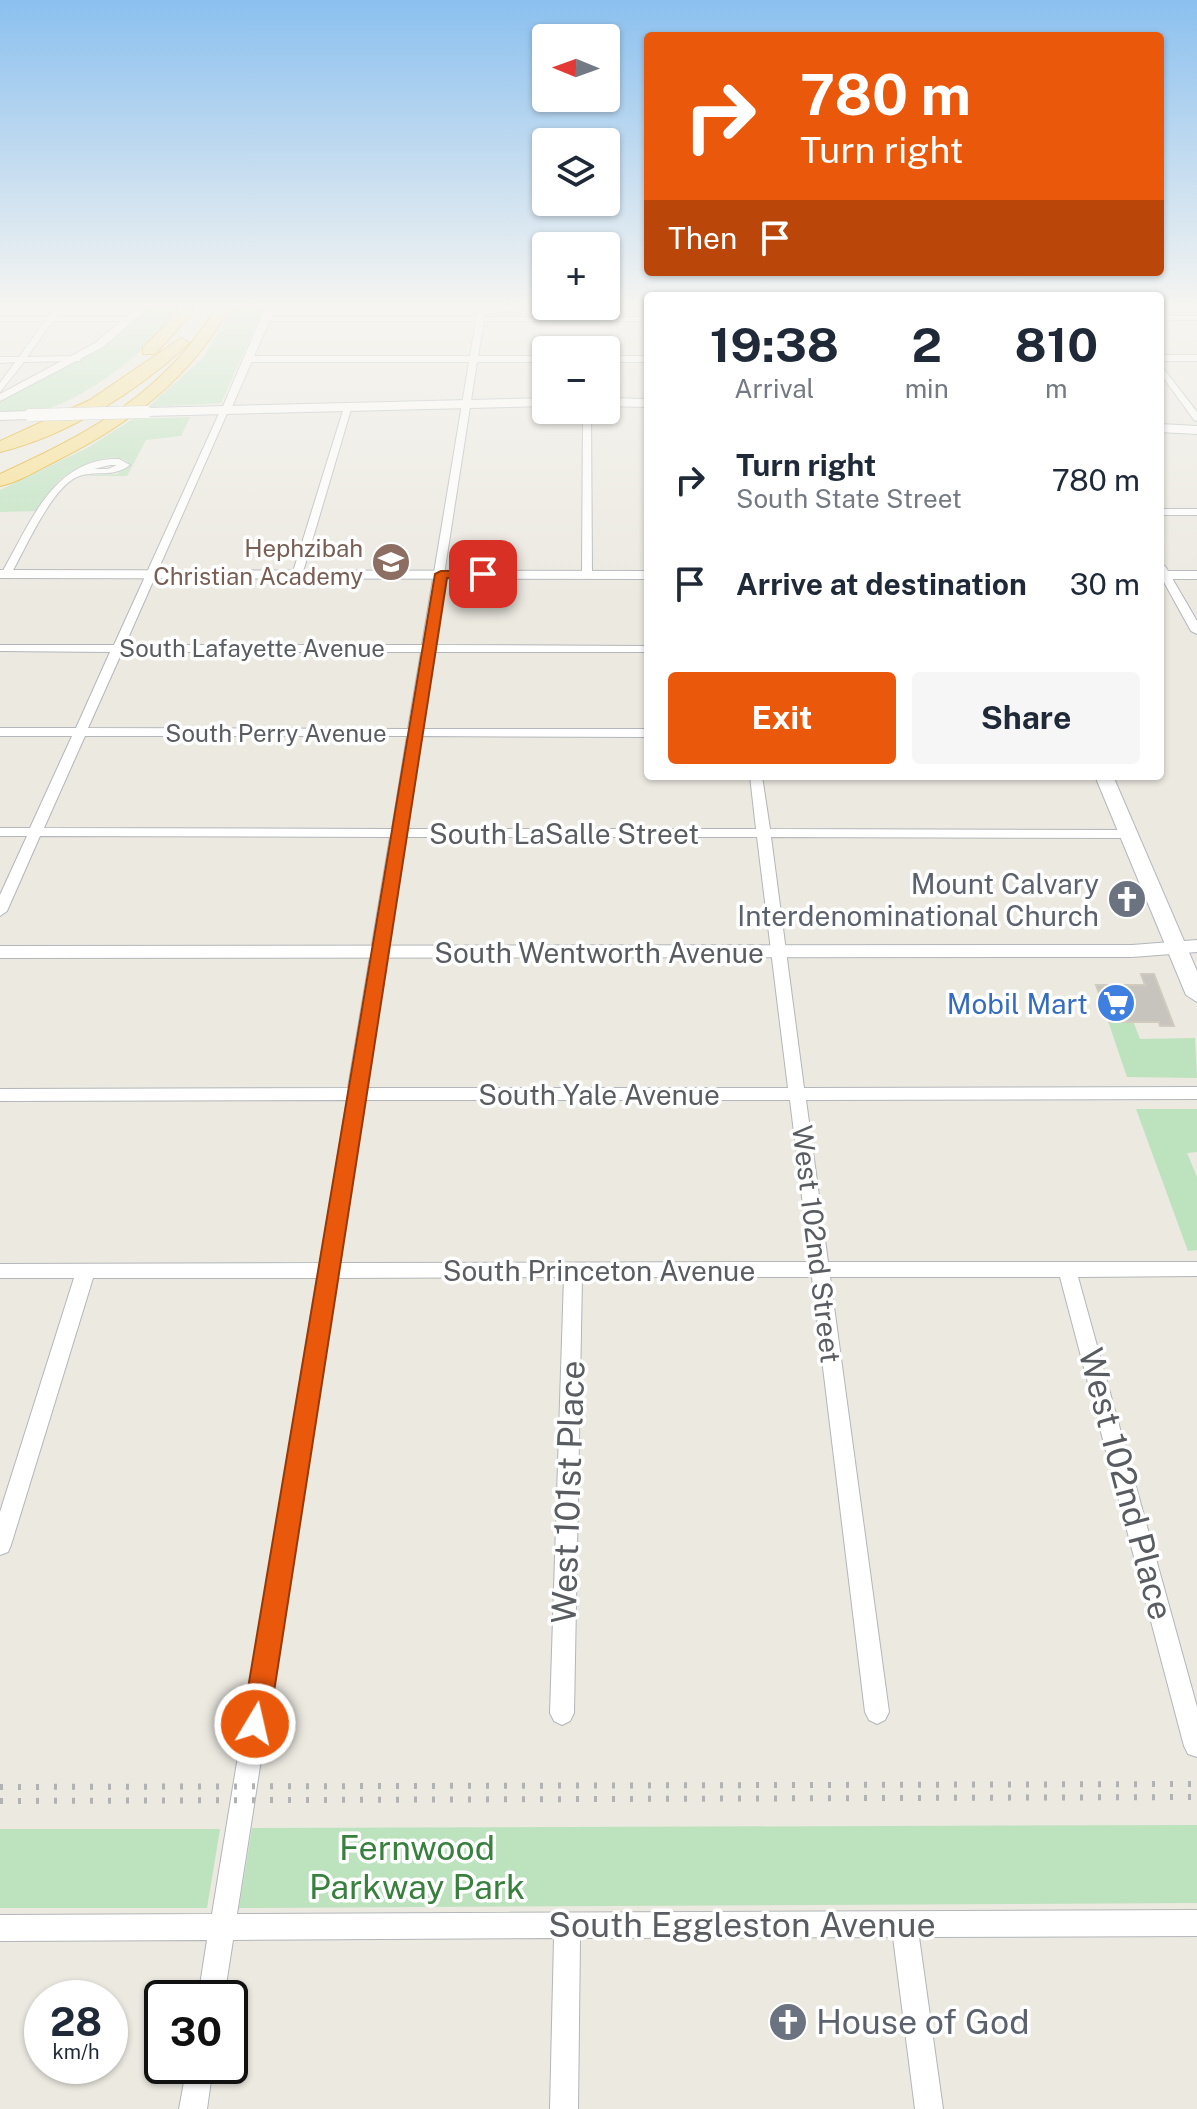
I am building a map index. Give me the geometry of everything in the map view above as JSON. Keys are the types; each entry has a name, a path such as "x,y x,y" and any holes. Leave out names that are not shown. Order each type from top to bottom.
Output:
{"highway":[{"path":"0,436 61,404"},
{"path":"0,447 93,404"},
{"path":"0,483 52,461 139,404"}],"main road":[{"path":"0,416 386,404"},
{"path":"1164,428 1197,430"},
{"path":"1106,780 1129,834 1187,948 1197,995"}],"street":[{"path":"0,911 227,404"},
{"path":"214,1980 467,404"},
{"path":"297,575 348,406"},
{"path":"587,424 587,575"},
{"path":"3,574 60,485 83,472"},
{"path":"1164,512 1197,512"},
{"path":"1164,572 1197,575"},
{"path":"3,574 644,575"},
{"path":"1164,575 1197,631"},
{"name":"South Lafayette Avenue","path":"0,648 644,649"},
{"name":"South Perry Avenue","path":"0,732 644,733"},
{"name":"West 102nd Street","path":"756,780 877,1712"},
{"name":"South LaSalle Street","path":"0,832 1129,834"},
{"name":"South Wentworth Avenue","path":"0,952 1187,948"},
{"name":"South Yale Avenue","path":"0,1095 1197,1093"},
{"name":"West 102nd Place","path":"1067,1269 1196,1746"},
{"name":"South Princeton Avenue","path":"0,1271 1197,1269"},
{"name":"West 101st Place","path":"562,1713 573,1270"},
{"path":"0,1545 86,1271"},
{"name":"South Eggleston Avenue","path":"0,1928 1197,1923"},
{"path":"904,1924 929,2109"},
{"path":"564,2109 567,1926"},
{"path":"193,2109 197,2084"}],"green space":[{"path":"0,404 60,404 43,410 0,413"},
{"path":"151,404 195,404 148,407"},
{"path":"190,417 181,436 146,440 127,476 80,476 117,474 130,464 114,458 92,462 62,478 39,511 0,512 0,490 87,448 133,419"},
{"path":"1108,1021 1133,1021 1140,1039 1195,1038 1197,1078 1127,1077"},
{"path":"1136,1109 1197,1109 1197,1152 1187,1153 1197,1177 1197,1250 1188,1251"},
{"name":"Fernwood Parkway Park","path":"1197,1825 1197,1903 239,1908 252,1828"},
{"path":"0,1829 220,1829 207,1908 0,1908"}],"building":[{"path":"1141,974 1154,974 1174,1026 1160,1026 1159,1022 1109,1022 1096,985 1145,985"}],"railway":[{"path":"0,1787 1197,1784"},
{"path":"0,1801 1197,1797"}],"place":[{"name":"Hephzibah Christian Academy","path":"391,562"},
{"name":"Mount Calvary Interdenominational Church","path":"1127,899"},
{"name":"Mobil Mart","path":"1116,1003"},
{"name":"House of God","path":"788,2022"}],"route":[{"path":"255,1724 441,574 483,574"}]}
